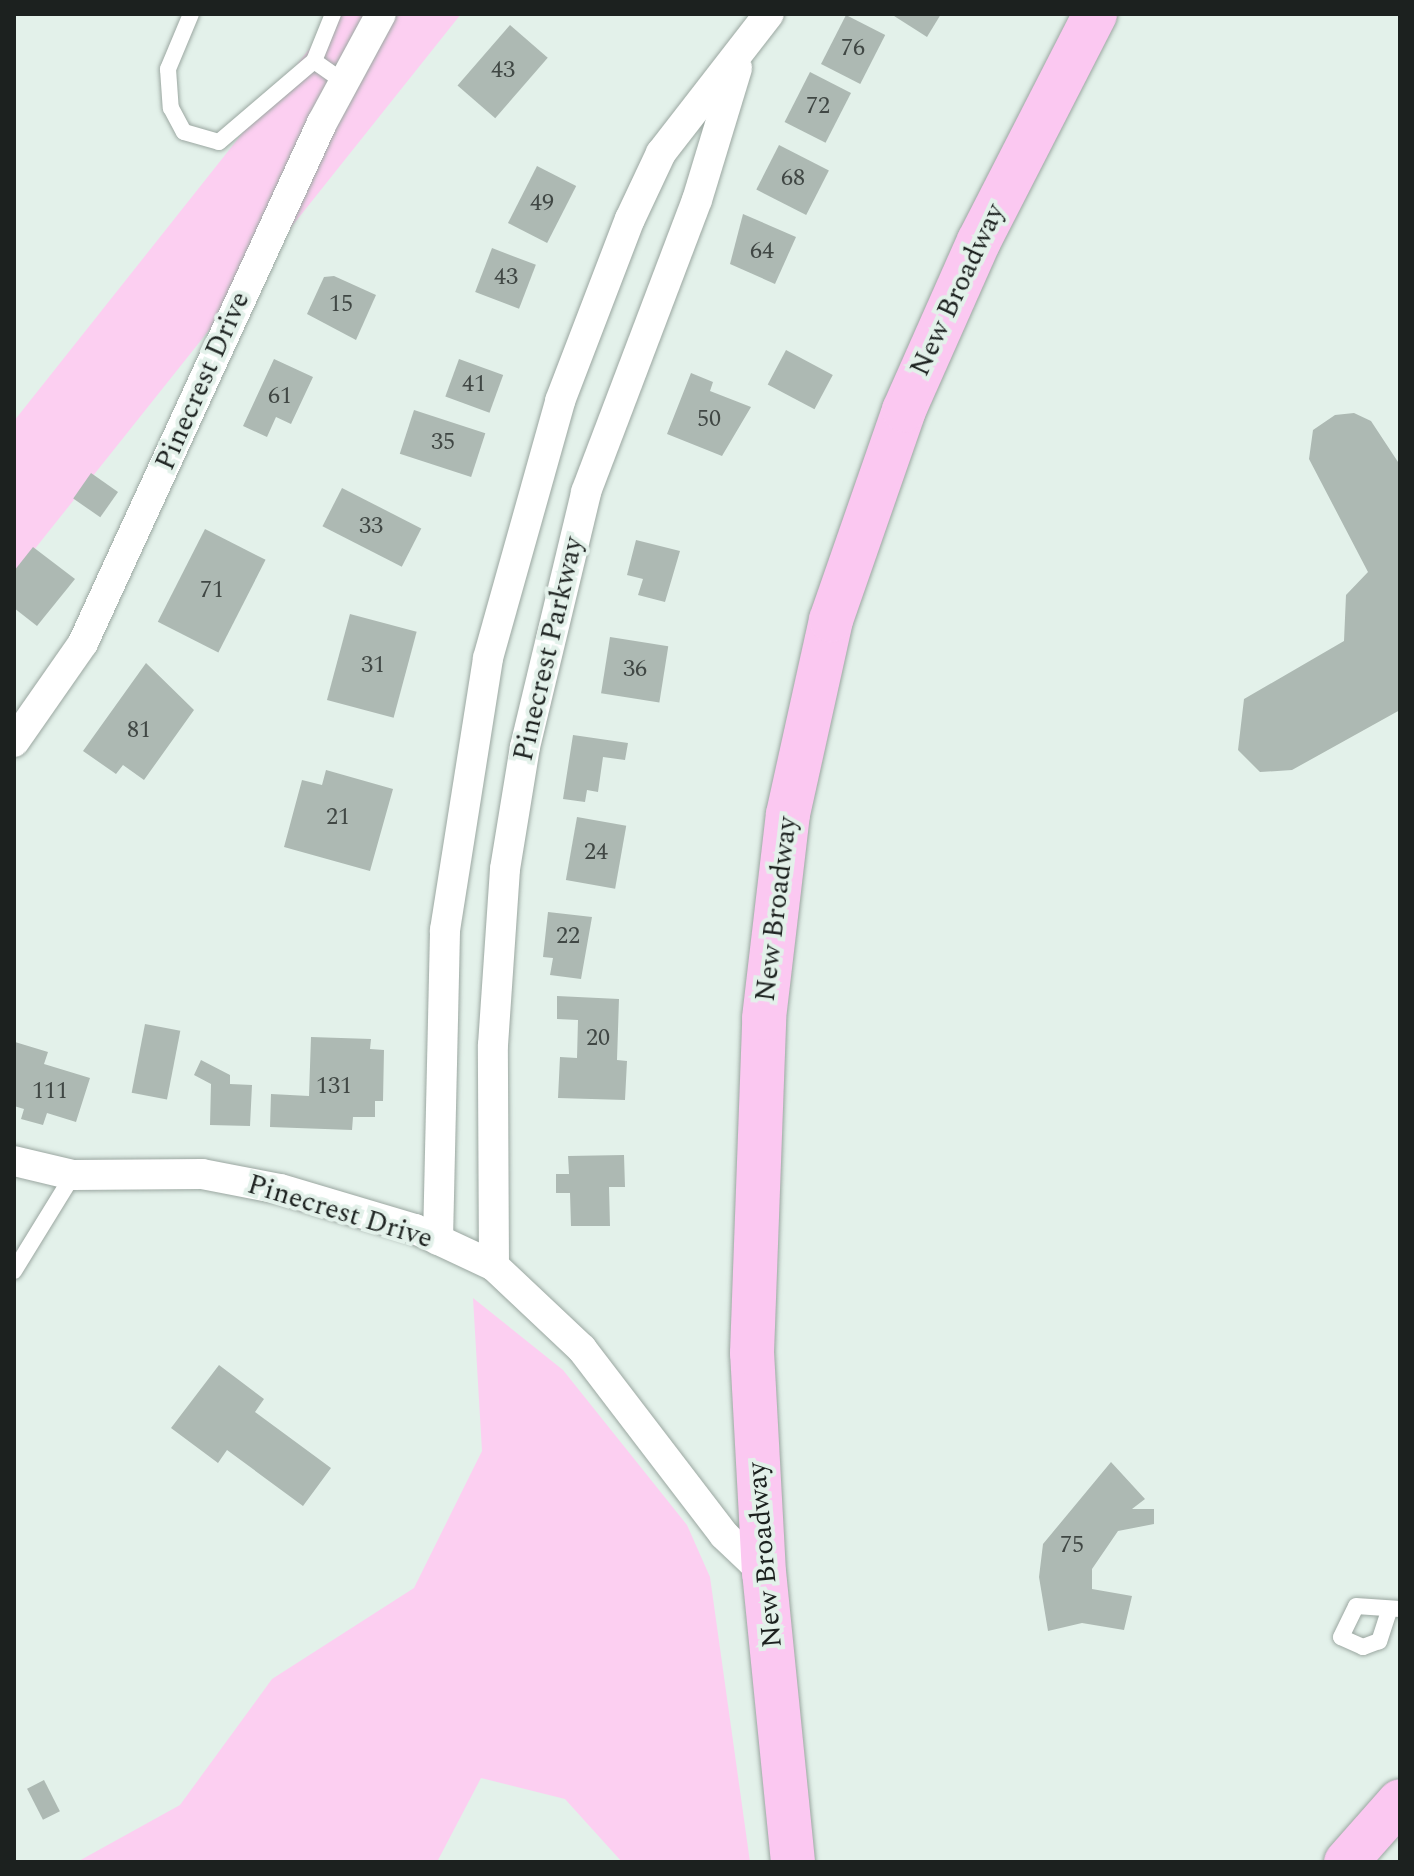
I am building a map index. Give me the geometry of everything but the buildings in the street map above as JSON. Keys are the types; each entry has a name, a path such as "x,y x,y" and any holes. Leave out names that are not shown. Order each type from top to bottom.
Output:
{"main road":[{"name":"New Broadway","path":"793,1862 764,1573 752,1353 759,1089 778,883 803,737 831,620 904,410 979,241 1095,14"},
{"path":"1346,1862 1400,1801"}],"street":[{"name":"Pinecrest Drive","path":"14,742 83,643 344,82 381,14"},
{"name":"Pinecrest Parkway","path":"438,1240 445,930 496,634 560,401 630,219 661,153 740,58 769,14"},
{"name":"Pinecrest Parkway","path":"494,1266 493,1045 505,869 546,644 586,492 697,200 740,58"},
{"path":"496,634 546,644"},
{"name":"Pinecrest Drive","path":"14,1161 73,1175 202,1174 280,1189 438,1240 494,1266 607,1378 724,1535 764,1573"}],"lane":[{"path":"191,14 168,69 171,108 184,132 202,141 219,142 237,131 314,61 333,14"},
{"path":"314,61 344,82"},
{"path":"14,1271 73,1175"}],"shaded area":[{"path":"337,14 461,14 14,575 14,421"},
{"path":"473,1298 563,1370 687,1525 710,1577 750,1862 622,1862 565,1799 481,1778 437,1862 77,1862 180,1805 272,1679 414,1588 482,1451"}]}
